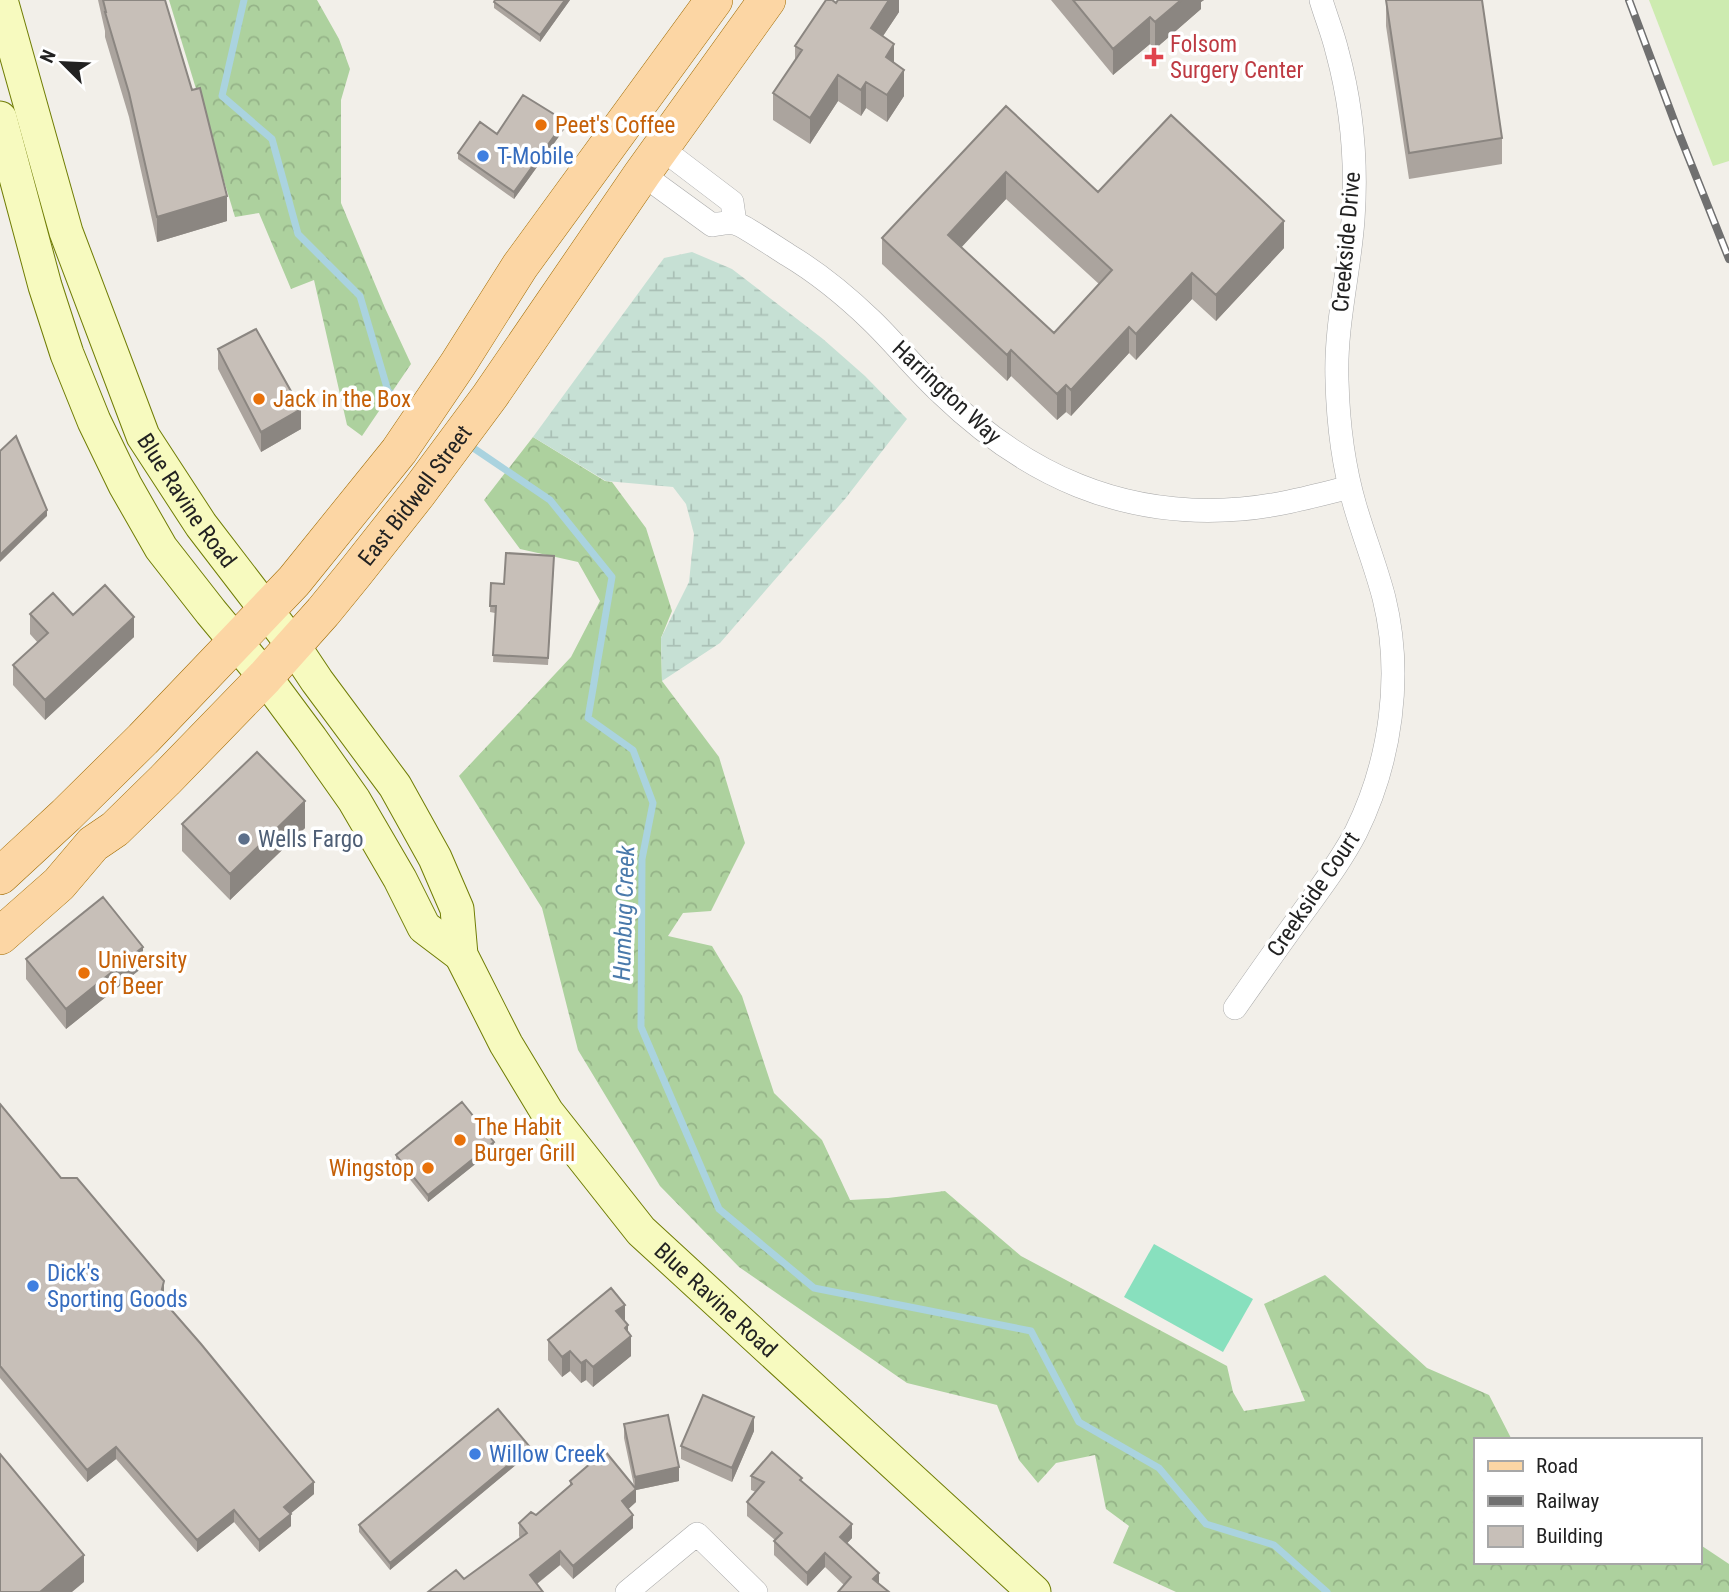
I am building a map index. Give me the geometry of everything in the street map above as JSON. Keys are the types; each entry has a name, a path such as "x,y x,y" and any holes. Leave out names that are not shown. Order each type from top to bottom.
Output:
{"main road":[{"name":"Blue Ravine Road","path":"1,0 66,232 143,436 201,525 293,645 395,786 435,858 457,909 461,955 506,1044 547,1112 640,1231 1034,1592"},
{"name":"East Bidwell Street","path":"0,876 59,822 294,581 399,451 520,267 714,0"},
{"path":"652,161 651,132 656,121 743,0"},
{"name":"East Bidwell Street","path":"0,936 59,884 93,844 115,829 166,780 265,677 346,584 483,406 767,0"},
{"name":"Blue Ravine Road","path":"0,118 52,309 67,354 94,421 125,485 161,548 265,677 354,800 400,879 424,927 461,955"},
{"path":"483,406 524,301 611,180 622,159 623,148 615,137"},
{"path":"21,196 41,215 55,266 75,287 88,289"},
{"path":"0,898 39,855 59,822"}],"street":[{"name":"Creekside Drive","path":"1321,0 1337,50 1352,136 1353,223 1337,344 1336,379 1340,432 1350,487"},
{"name":"Harrington Way","path":"652,161 712,225 735,223 833,286 872,321 941,393 1002,444 1041,469 1082,488 1117,499 1171,509 1244,509 1350,487"},
{"path":"652,161 732,202 735,223"},
{"name":"Creekside Court","path":"1235,1008 1337,864 1356,832 1382,764 1391,710 1391,637 1385,601 1350,487"},
{"path":"627,1592 696,1534 756,1592"}],"green space":[{"path":"169,0 317,0 339,39 350,69 341,100 341,203 411,364 362,436 347,425 314,280 291,289 259,213 235,217"},
{"path":"1649,0 1729,0 1729,161 1713,166"},
{"path":"692,252 732,269 823,339 865,376 907,419 845,499 720,643 662,681 661,638 689,582 694,534 686,504 673,487 606,481 533,437 664,258"},
{"path":"533,437 605,481 612,482 646,528 672,611 661,638 662,681 719,757 745,843 711,911 683,913 668,936 712,946 742,996 774,1093 822,1140 850,1200 945,1191 1021,1256 1227,1366 1233,1392 1244,1411 1305,1401 1264,1304 1325,1275 1427,1368 1489,1395 1511,1438 1474,1438 1474,1564 1701,1564 1701,1545 1729,1564 1729,1592 1176,1592 1113,1563 1129,1526 1106,1509 1095,1455 1056,1463 1038,1483 1019,1460 997,1405 907,1383 739,1267 660,1186 578,1050 542,908 459,776 571,657 600,601 578,562 520,549 484,500"},
{"path":"1154,1244 1253,1299 1223,1352 1124,1297"}],"building":[{"path":"103,0 165,0 192,90 200,88 227,196 157,217 129,93"},
{"path":"565,0 540,35 494,2"},
{"path":"826,0 836,3 838,0 889,0 871,28 894,44 886,57 904,70 887,95 866,82 861,90 838,75 810,118 773,93 802,50 795,46"},
{"path":"1073,0 1181,0 1155,22 1150,17 1113,49"},
{"path":"1386,0 1482,0 1502,138 1409,153"},
{"path":"523,95 565,121 514,192 458,153 480,122 497,134"},
{"path":"1006,106 1098,192 1171,115 1284,221 1216,295 1192,273 1136,334 1129,327 1071,390 1066,385 1057,394 1011,350 1007,355 882,238","holes":["1006,172 1112,270 1054,333 948,235"]},
{"name":"Jack in the Box","path":"256,329 301,409 261,432 218,349"},
{"path":"16,436 47,510 0,555 0,451"},
{"path":"506,553 554,556 548,658 493,655 496,606 490,606 491,583 504,584"},
{"path":"105,585 134,617 45,700 13,665 48,633 30,614 53,593 73,615"},
{"path":"257,752 305,801 230,874 182,824"},
{"name":"University of Beer","path":"103,897 143,947 66,1009 26,959"},
{"path":"462,1102 494,1142 428,1195 396,1155"},
{"path":"0,1104 61,1178 77,1178 164,1281 160,1297 314,1482 284,1507 291,1514 259,1540 234,1510 197,1540 116,1447 87,1470 0,1366"},
{"path":"611,1288 625,1305 616,1311 628,1325 625,1328 631,1336 593,1367 586,1360 581,1363 570,1351 562,1357 548,1340"},
{"path":"703,1395 754,1417 732,1468 681,1446"},
{"path":"498,1409 530,1447 390,1563 359,1525"},
{"path":"668,1415 679,1467 635,1477 624,1424"},
{"path":"605,1451 636,1489 622,1501 633,1515 573,1566 560,1551 530,1575 543,1592 428,1592 456,1570 464,1579 527,1533 519,1523 531,1512 536,1515"},
{"path":"772,1452 852,1524 840,1537 879,1573 873,1579 889,1592 838,1592 851,1577 825,1553 807,1573 774,1541 782,1533 747,1502 764,1482 751,1476"},
{"path":"0,1454 84,1555 40,1592 0,1592"}],"waterway":[{"name":"Humbug Creek","path":"244,0 222,96 272,139 298,234 360,296 388,391 415,410"},
{"name":"Humbug Creek","path":"466,443 550,500 612,577 588,718 633,750 653,803 642,859 641,1027 719,1209 814,1288 1031,1331 1079,1422 1159,1468 1206,1524 1274,1545 1327,1592"}],"railway":[{"path":"1629,0 1729,259"}],"place":[{"name":"Folsom Surgery Center","path":"1154,57"},
{"name":"Peet's Coffee","path":"541,125"},
{"name":"T-Mobile","path":"483,156"},
{"name":"Jack in the Box","path":"259,399"},
{"name":"Wells Fargo","path":"244,839"},
{"name":"University of Beer","path":"84,973"},
{"name":"The Habit Burger Grill","path":"460,1140"},
{"name":"Wingstop","path":"428,1168"},
{"name":"Dick's Sporting Goods","path":"33,1286"},
{"name":"Willow Creek","path":"475,1454"}]}
